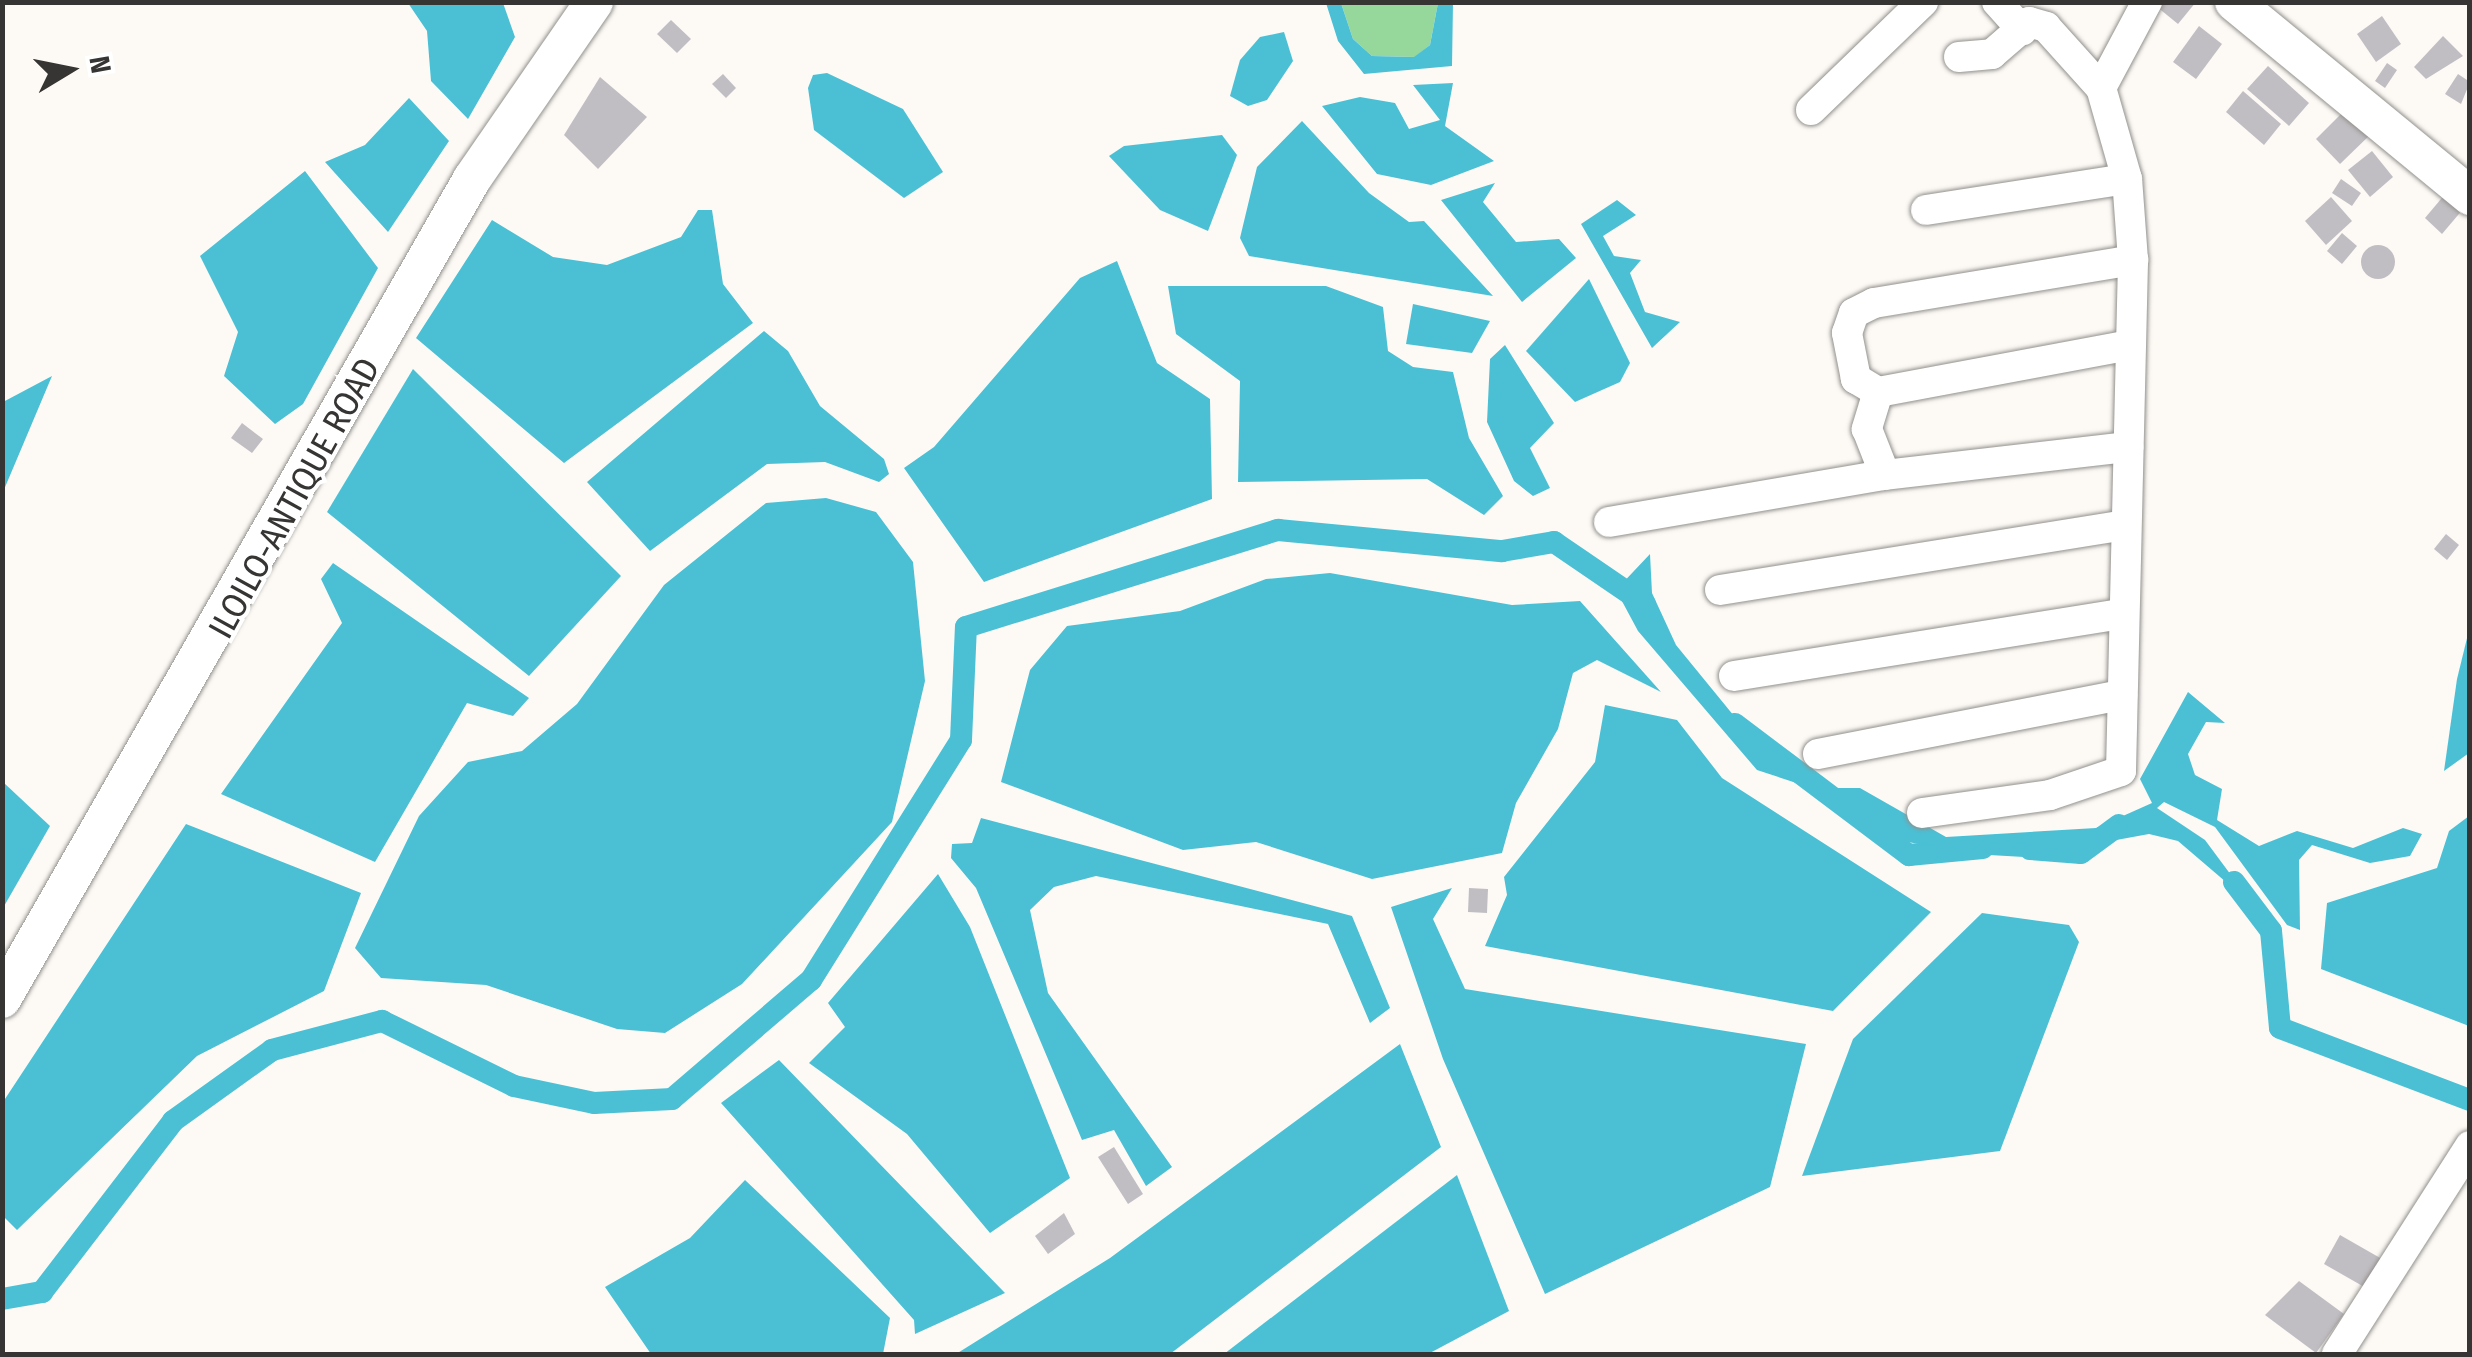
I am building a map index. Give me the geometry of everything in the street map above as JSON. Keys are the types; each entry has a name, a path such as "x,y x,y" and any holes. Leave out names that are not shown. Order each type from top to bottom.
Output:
{"main road":[{"name":"ILOILO-ANTIQUE ROAD","path":"2,999 472,179 594,2"},
{"path":"2234,2 2470,196"}],"street":[{"path":"1812,110 1923,2"},
{"path":"1997,2 2022,30"},
{"path":"2102,88 2147,2"},
{"path":"1922,813 2050,796 2122,770 2124,525 2133,260 2127,179 2102,88 2046,27 2029,22 1992,54 1959,57"},
{"path":"1926,210 2127,179"},
{"path":"2130,345 1878,392 1856,378 1847,333 1854,314 1874,303 2133,260"},
{"path":"1878,392 1867,430 1885,475"},
{"path":"1609,522 1885,475 2128,447"},
{"path":"1720,590 2124,525"},
{"path":"1734,676 2124,614"},
{"path":"1818,754 2122,695"},
{"path":"2337,1354 2470,1146"}],"green space":[{"path":"1341,3 1438,3 1430,45 1415,57 1372,56 1353,39"}],"water":[{"path":"408,3 503,3 515,37 468,119 431,81 427,31"},
{"path":"1326,3 1341,3 1353,39 1372,56 1414,57 1430,45 1438,3 1453,3 1452,66 1364,74 1338,41"},
{"path":"1284,32 1293,61 1267,100 1248,106 1230,96 1240,60 1260,37"},
{"path":"827,73 903,109 943,172 904,198 814,130 808,88 813,75"},
{"path":"1453,83 1445,126 1494,161 1431,185 1377,174 1322,106 1360,97 1395,103 1409,129 1440,120 1413,85"},
{"path":"409,98 449,141 388,232 325,162 365,145"},
{"path":"1302,121 1369,193 1409,222 1424,221 1493,296 1249,256 1240,238 1257,167"},
{"path":"1222,135 1237,155 1208,231 1160,210 1109,156 1124,146"},
{"path":"305,171 378,268 303,404 275,424 224,376 238,332 200,256"},
{"path":"1495,183 1483,202 1516,242 1559,239 1576,258 1522,302 1441,200"},
{"path":"1617,200 1636,215 1603,236 1614,256 1641,260 1630,273 1645,312 1680,322 1652,348 1581,224"},
{"path":"698,210 712,210 723,284 753,323 564,463 416,338 492,220 553,257 607,265 681,237"},
{"path":"1117,261 1157,363 1210,399 1212,499 984,582 904,468 934,447 1080,278"},
{"path":"1589,279 1630,363 1620,382 1575,402 1526,351"},
{"path":"1168,286 1326,286 1383,307 1388,351 1413,367 1453,372 1469,438 1503,496 1484,515 1427,479 1238,482 1240,381 1176,334"},
{"path":"1413,304 1490,321 1472,353 1406,344"},
{"path":"764,331 788,351 820,406 884,459 889,474 879,482 825,462 767,464 650,551 587,482"},
{"path":"1505,345 1554,423 1530,448 1550,488 1533,496 1514,481 1487,422 1490,359"},
{"path":"413,369 621,576 529,676 327,512"},
{"path":"52,376 3,492 3,402"},
{"path":"826,498 876,512 913,562 925,681 892,822 742,984 665,1033 617,1029 486,985 381,978 355,948 419,816 468,762 522,751 577,704 664,585 766,503"},
{"path":"1650,554 1652,593 1676,645 1770,760 1823,777 1824,792 1757,770 1638,631 1616,590"},
{"path":"333,563 529,698 513,716 467,703 375,862 221,794 342,623 321,579"},
{"path":"1330,573 1512,605 1580,601 1661,692 1597,660 1573,673 1558,729 1516,803 1502,853 1372,879 1256,842 1183,850 1001,782 1030,670 1067,626 1180,611 1266,579"},
{"path":"2469,630 2469,753 2444,771 2457,679"},
{"path":"2188,692 2225,723 2206,722 2188,754 2195,775 2222,789 2217,820 2259,846 2297,831 2353,848 2403,828 2422,834 2410,856 2370,863 2312,845 2299,860 2300,930 2287,925 2215,827 2164,802 2157,808 2205,840 2254,906 2178,841 2149,834 2024,857 1972,854 1908,842 1828,788 1860,788 1946,837 2096,828 2152,803 2140,779"},
{"path":"1605,705 1677,720 1722,778 1931,912 1833,1011 1485,946 1507,895 1504,877 1595,762"},
{"path":"3,782 50,826 3,908"},
{"path":"2469,816 2469,1026 2321,969 2327,903 2437,868 2449,831"},
{"path":"981,818 1352,916 1390,1008 1370,1023 1328,924 1096,876 1054,887 1030,910 1048,993 1172,1167 1146,1186 1114,1130 1082,1140 976,888 951,858 952,844 972,843"},
{"path":"186,824 361,893 324,991 197,1056 17,1230 3,1216 3,1102"},
{"path":"938,874 970,927 1070,1178 990,1233 907,1134 809,1063 845,1027 828,1003"},
{"path":"1452,888 1433,919 1465,989 1806,1044 1770,1187 1545,1294 1443,1059 1391,907"},
{"path":"1982,913 2069,925 2079,942 2000,1151 1802,1176 1853,1039"},
{"path":"1400,1044 1441,1147 1170,1354 956,1354 1110,1258"},
{"path":"779,1060 1005,1293 915,1334 914,1320 721,1103"},
{"path":"1457,1175 1509,1311 1428,1354 1224,1354"},
{"path":"745,1180 890,1318 883,1354 651,1354 605,1287 690,1238"}],"building":[{"path":"2151,2 2196,2 2178,24"},
{"path":"2382,16 2401,44 2376,62 2357,34"},
{"path":"671,20 691,39 677,53 657,34"},
{"path":"2199,26 2222,44 2196,79 2173,62"},
{"path":"2443,36 2463,56 2426,79 2414,67"},
{"path":"2387,63 2397,70 2385,88 2375,81"},
{"path":"2268,66 2309,103 2289,126 2247,89"},
{"path":"723,74 736,88 726,98 712,84"},
{"path":"2458,74 2470,82 2461,104 2445,94"},
{"path":"600,77 647,117 598,169 564,135"},
{"path":"2243,91 2281,124 2264,145 2226,112"},
{"path":"2347,108 2372,133 2340,164 2316,139"},
{"path":"2372,151 2393,177 2370,197 2348,170"},
{"path":"2341,179 2361,193 2352,206 2332,193"},
{"path":"2446,193 2464,208 2442,234 2425,218"},
{"path":"2331,197 2352,221 2326,245 2305,221"},
{"path":"2342,233 2357,246 2342,264 2327,251"},
{"path":"2378,245 2390,250 2395,262 2390,274 2378,279 2366,274 2361,262 2366,250"},
{"path":"242,423 263,439 252,453 231,438"},
{"path":"2446,534 2459,545 2447,560 2434,549"},
{"path":"1469,888 1488,889 1487,913 1468,912"},
{"path":"1114,1147 1143,1194 1128,1204 1098,1157"},
{"path":"1064,1213 1075,1234 1048,1254 1035,1236"},
{"path":"2340,1235 2382,1259 2366,1288 2324,1264"},
{"path":"2299,1281 2344,1314 2316,1353 2265,1315"}],"waterway":[{"path":"2,1299 42,1292 173,1121 272,1050 382,1021 514,1086 594,1103 672,1099 811,980 961,740 966,627 1278,530 1502,551 1554,542 1645,604"},
{"path":"1735,724 1909,855 1983,848"},
{"path":"2030,849 2081,853 2119,825"},
{"path":"2234,882 2271,931 2280,1028 2470,1100"}]}
